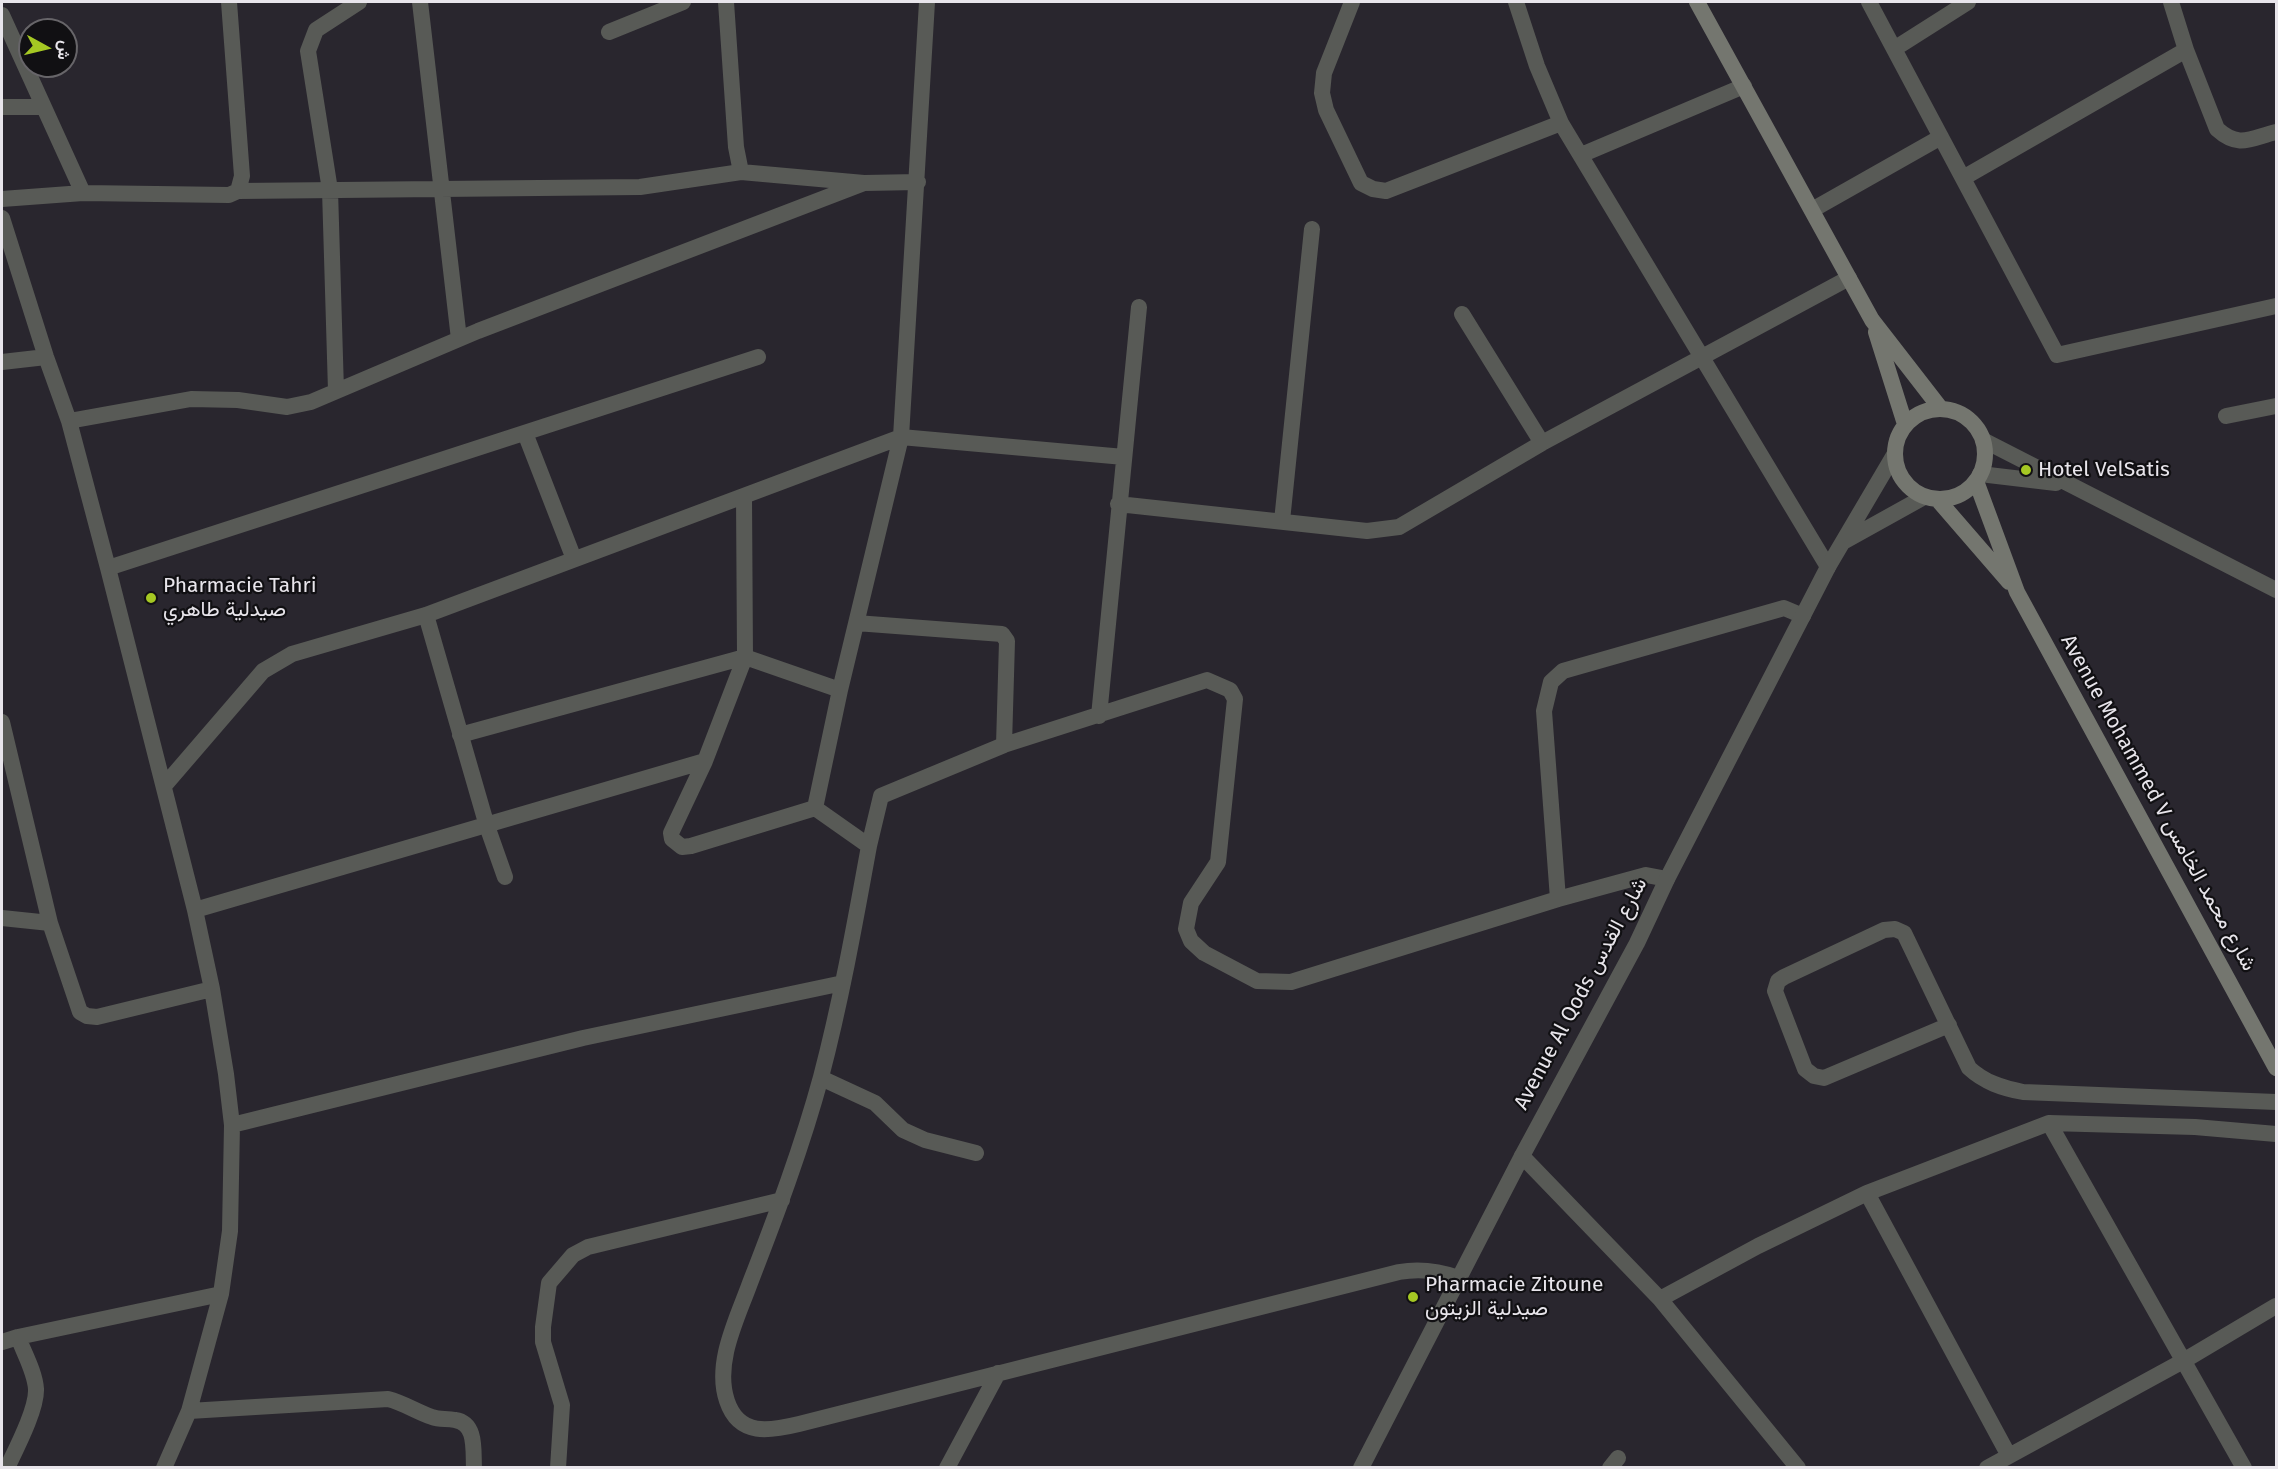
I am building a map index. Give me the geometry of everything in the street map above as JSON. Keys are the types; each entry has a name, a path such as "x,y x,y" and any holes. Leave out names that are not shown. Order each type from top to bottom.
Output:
{"main road":[{"path":"1697,2 1872,320 1941,409"},
{"path":"1872,320 1905,424"},
{"path":"1941,409 1955,411 1967,418 1977,428 1983,440 1985,452 1978,478 1966,492 1953,498 1931,499 1912,491 1902,481 1896,468 1894,455 1897,439 1905,424 1921,412 1941,409"},
{"name":"Avenue Mohammed V شارع محمد الخامس","path":"1978,478 2017,592 2277,1068"},
{"name":"Avenue Mohammed V شارع محمد الخامس","path":"1931,499 2017,592"}],"street":[{"path":"229,2 242,176 238,191"},
{"path":"336,391 330,190 308,51 316,30 359,2"},
{"path":"420,2 459,339"},
{"path":"609,32 683,2"},
{"path":"726,2 736,147 741,172"},
{"path":"815,808 840,690 901,437 927,2"},
{"path":"1352,2 1324,73 1322,93 1326,110 1361,183 1373,189 1386,191 1561,123"},
{"path":"1516,2 1537,66 1561,123 1828,567"},
{"path":"1869,2 2057,355 2277,306"},
{"path":"1894,49 1968,2"},
{"path":"2171,2 2186,50 2217,129 2228,138 2239,142 2277,132"},
{"path":"2,15 83,193"},
{"path":"1963,178 2186,50"},
{"path":"1581,155 1744,86"},
{"path":"2,107 43,107"},
{"path":"1812,210 1941,137"},
{"path":"2,199 83,193 229,195 238,191 640,188 741,172 864,183 918,182"},
{"path":"69,421 191,399 238,400 287,407 311,402 459,339 864,183"},
{"path":"2,218 69,421 164,786 212,989 232,1125 230,1231 221,1294 189,1411 164,1467"},
{"path":"1282,521 1312,229"},
{"path":"1118,504 1367,531 1399,527 1542,443 1849,278"},
{"path":"1099,716 1139,307"},
{"path":"1462,314 1542,443"},
{"path":"2,362 46,357"},
{"path":"108,568 758,357"},
{"path":"2226,416 2277,406"},
{"path":"525,433 574,559"},
{"path":"164,786 263,671 292,654 426,615 901,437 1124,457"},
{"path":"1983,440 2277,590"},
{"name":"Avenue Al Qods شارع القدس","path":"1361,1467 1522,1156 1637,943 1667,879 1828,567 1894,455"},
{"path":"1978,478 2066,484"},
{"path":"744,497 745,657 705,761 671,833 672,839 682,847 815,808"},
{"path":"1842,542 1931,499"},
{"path":"1558,899 1544,711 1551,682 1563,671 1784,608 1803,616"},
{"path":"426,615 460,735 505,877"},
{"path":"856,623 1002,634 1007,641 1004,745"},
{"path":"460,735 745,657 840,690"},
{"path":"1459,1278 1439,1271 1413,1269 771,1431 747,1427 733,1413 727,1401 723,1379 729,1338 782,1200 820,1078 843,983 881,795 1004,745 1207,680 1230,690 1235,699 1218,862 1191,903 1186,929 1191,940 1204,953 1257,981 1291,982 1558,899 1646,875 1667,879"},
{"path":"2,722 7,754 50,923 80,1012 87,1016 97,1017 212,989"},
{"path":"195,910 705,761"},
{"path":"815,808 869,846"},
{"path":"2,918 50,923"},
{"path":"1949,1025 1824,1078 1814,1076 1806,1068 1775,991 1778,981 1784,976 1884,930 1895,929 1904,933 1949,1025 1969,1068 1980,1079 2023,1092 2277,1102"},
{"path":"232,1125 583,1038 843,983"},
{"path":"820,1078 875,1103 903,1130 925,1140 976,1153"},
{"path":"1660,1299 1758,1246 1867,1193 2049,1123 2195,1127 2277,1134"},
{"path":"2049,1123 2244,1467"},
{"path":"1522,1156 1660,1299 1798,1467"},
{"path":"1867,1193 2009,1456"},
{"path":"558,1467 562,1405 543,1342 549,1283 573,1255 588,1247 782,1200"},
{"path":"2,1342 18,1336 221,1294"},
{"path":"1987,1467 2185,1360 2277,1306"},
{"path":"7,1467 26,1425 36,1389 18,1336"},
{"path":"947,1467 998,1373"},
{"path":"189,1411 388,1399 436,1419 456,1420 464,1423 470,1429 472,1436 474,1467"}],"place":[{"name":"Hotel VelSatis","path":"2026,470"},
{"name":"Pharmacie Tahri صيدلية طاهري","path":"151,598"},
{"name":"Pharmacie Zitoune صيدلية الزيتون","path":"1413,1297"}]}
